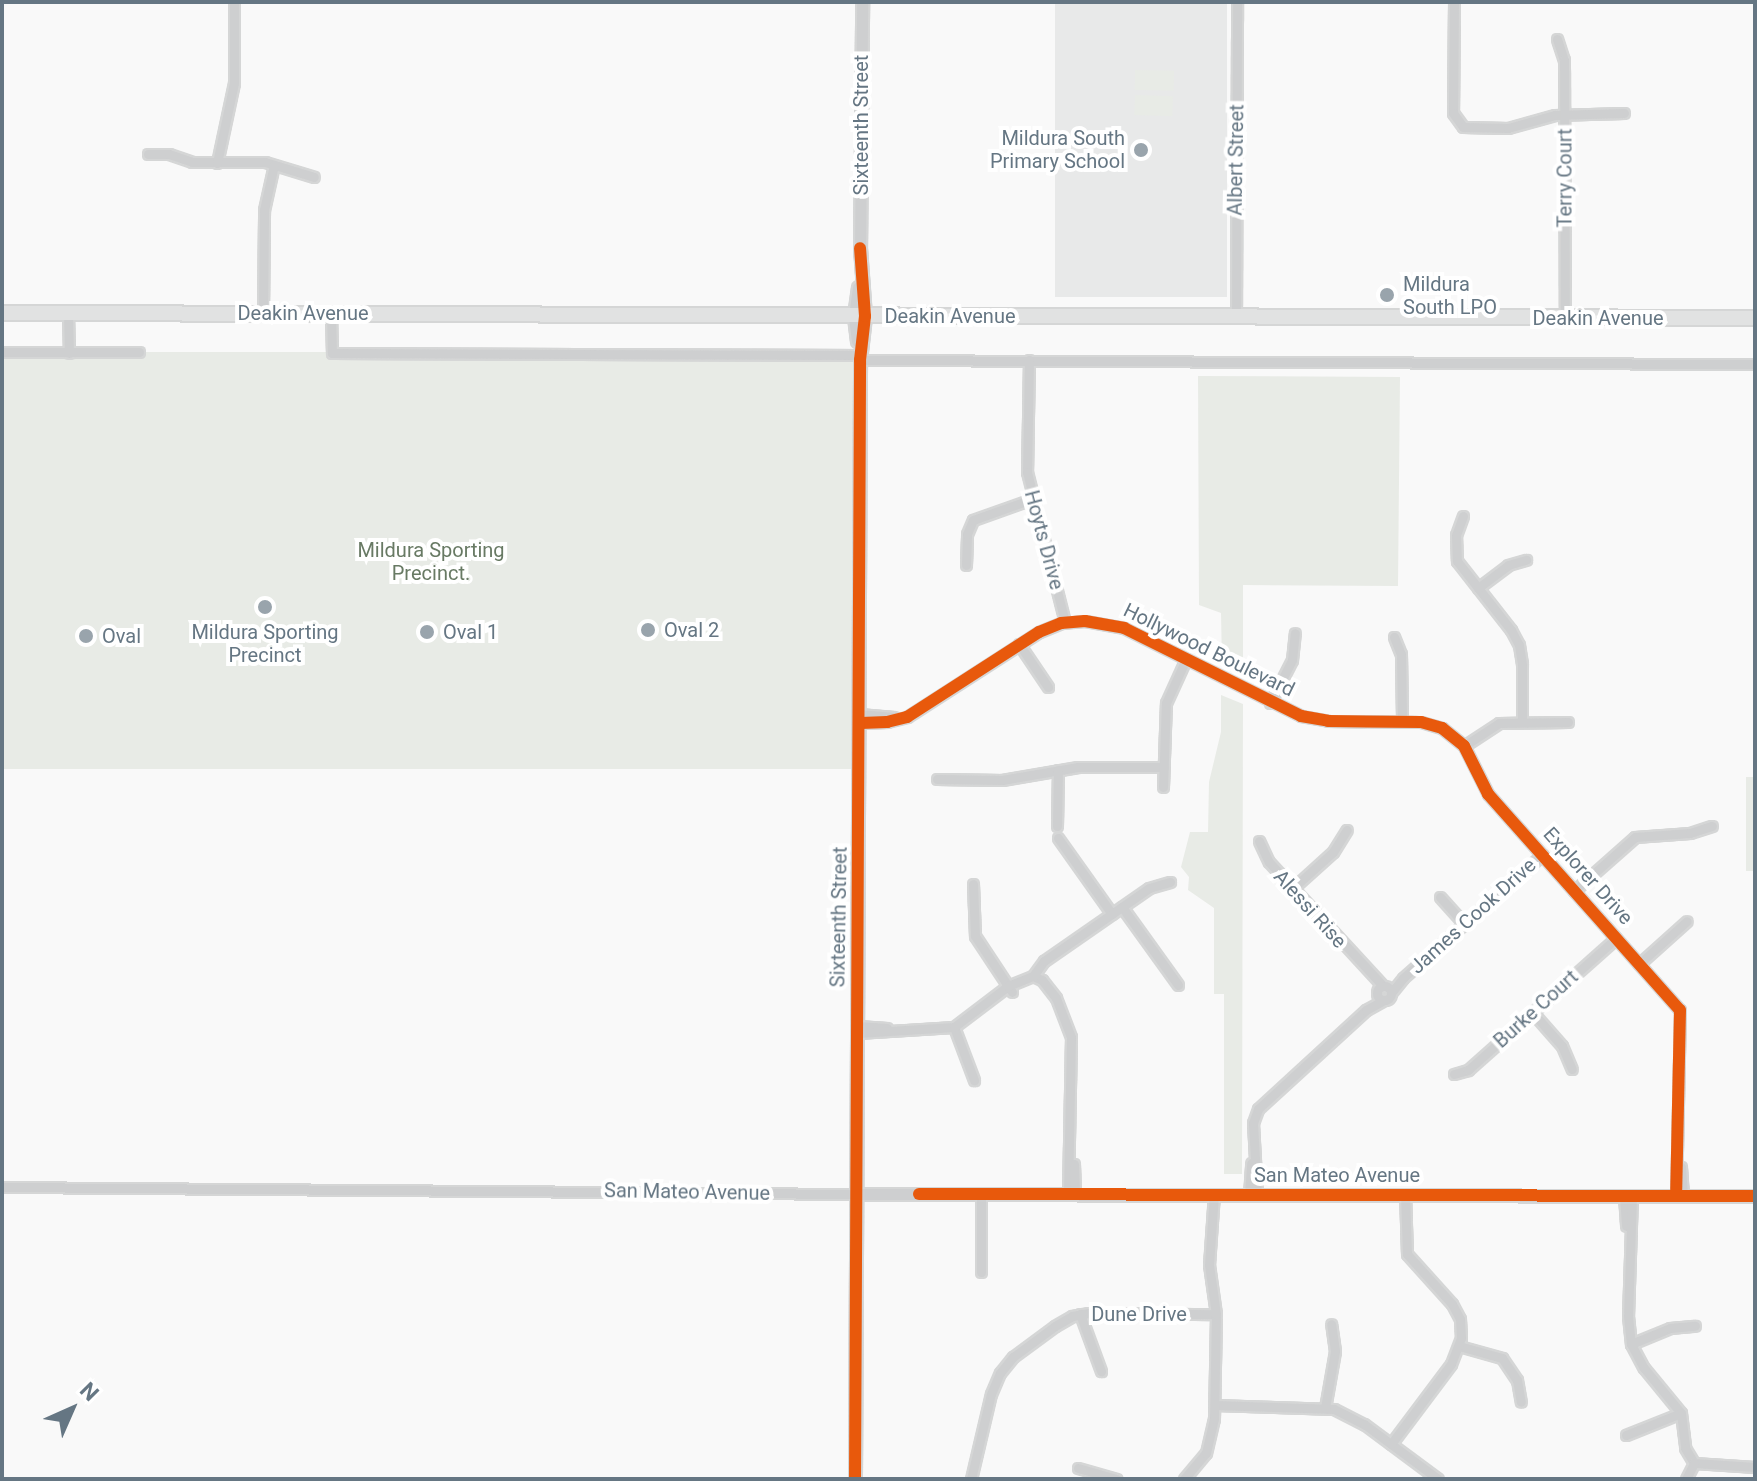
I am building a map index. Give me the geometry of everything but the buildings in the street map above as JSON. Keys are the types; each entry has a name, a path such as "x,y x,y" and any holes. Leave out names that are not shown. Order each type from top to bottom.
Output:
{"highway":[{"name":"Deakin Avenue","path":"2,313 1755,318"}],"street":[{"path":"217,163 234,83 234,2"},
{"name":"Sixteenth Street","path":"855,1479 862,2"},
{"name":"Albert Street","path":"1236,317 1237,2"},
{"path":"1454,2 1453,113 1458,123 1468,128 1508,128 1565,114 1624,113"},
{"name":"Terry Court","path":"1557,39 1564,60 1565,318"},
{"path":"148,154 169,154 192,162 274,165 314,177"},
{"path":"263,313 264,210 274,165"},
{"path":"68,313 69,353"},
{"path":"331,313 332,353 1755,364"},
{"path":"2,352 139,352"},
{"name":"Hoyts Drive","path":"1029,360 1027,472 1032,499 1050,550 1065,622"},
{"path":"966,565 967,534 973,520 983,513 1032,499"},
{"path":"1463,516 1456,535 1455,553 1461,569 1511,630 1519,645 1522,721"},
{"path":"1478,588 1508,565 1526,560"},
{"name":"Hollywood Boulevard","path":"860,719 901,718 1019,644 1065,622 1113,624 1270,703 1315,720 1402,721 1442,728 1464,746"},
{"path":"1270,703 1292,660 1295,633"},
{"path":"1394,637 1401,654 1402,721"},
{"path":"1019,644 1048,687"},
{"path":"1163,787 1166,703 1186,659"},
{"path":"1464,746 1493,725 1522,721 1568,722"},
{"name":"Explorer Drive","path":"1464,746 1488,794 1658,985 1675,1012 1680,1039 1680,1196"},
{"path":"937,779 1002,780 1086,766 1164,767"},
{"path":"1057,826 1058,770"},
{"path":"1574,891 1635,837 1690,833 1712,826"},
{"path":"1292,889 1333,852 1347,830"},
{"path":"1058,838 1112,914"},
{"name":"Alessi Rise","path":"1259,841 1269,862 1383,992"},
{"name":"James Cook Drive","path":"1253,1195 1255,1116 1261,1104 1383,992 1403,978 1542,855"},
{"path":"858,1029 954,1027 1010,989 1036,978 1051,958 1149,888 1170,882"},
{"path":"973,884 975,936 1010,989"},
{"path":"1440,897 1464,924"},
{"path":"1122,907 1178,985"},
{"path":"1639,964 1687,921"},
{"name":"Burke Court","path":"1454,1074 1468,1070 1616,938"},
{"path":"1036,978 1060,1008 1072,1047 1071,1194"},
{"path":"1533,1013 1562,1046 1572,1069"},
{"path":"954,1027 974,1080"},
{"name":"San Mateo Avenue","path":"2,1187 856,1194 1755,1196"},
{"path":"981,1194 981,1272"},
{"path":"1184,1479 1206,1453 1215,1405 1216,1314 1209,1240 1210,1194"},
{"path":"1391,1444 1451,1364 1459,1346 1461,1328 1452,1304 1407,1254 1405,1195"},
{"path":"1628,1196 1631,1344 1644,1368 1681,1413 1685,1448 1694,1463"},
{"path":"1080,1314 1101,1371"},
{"name":"Dune Drive","path":"971,1479 1000,1373 1021,1350 1064,1321 1080,1314 1216,1314"},
{"path":"1325,1408 1335,1351 1331,1324"},
{"path":"1631,1344 1670,1328 1695,1326"},
{"path":"1459,1346 1502,1358 1517,1380 1521,1402"},
{"path":"1215,1405 1325,1408 1354,1417 1438,1479"},
{"path":"1626,1435 1681,1413"},
{"path":"1694,1463 1755,1467"},
{"path":"1686,1479 1694,1463"},
{"path":"1078,1468 1116,1479"}],"shaded area":[{"name":"Mildura South Primary School","path":"1055,2 1227,2 1227,297 1055,297"}],"green space":[{"path":"1135,70 1174,71 1174,91 1135,90"},
{"path":"1135,95 1173,96 1172,116 1134,115"},
{"name":"Mildura Sporting Precinct.","path":"2,352 861,352 861,769 2,769"},
{"path":"1198,376 1400,377 1398,586 1243,585 1243,674 1222,663 1221,613 1199,605"},
{"path":"1221,695 1243,704 1242,1174 1224,1174 1224,994 1214,994 1214,908 1188,890 1189,877 1181,867 1190,832 1208,832 1209,782 1221,732"},
{"path":"1746,777 1755,777 1755,871 1746,871"}],"cycle path":[{"path":"855,1479 860,360 865,316 860,248"},
{"path":"861,723 907,717 1039,632 1061,623 1085,621 1124,628 1301,716 1328,721 1421,722 1442,728 1464,746 1488,794 1680,1010 1676,1196"},
{"path":"919,1194 1755,1196"}],"place":[{"name":"Mildura South Primary School","path":"1141,150"},
{"name":"Mildura South LPO","path":"1387,295"},
{"name":"Mildura Sporting Precinct","path":"265,607"},
{"name":"Oval 2","path":"648,630"},
{"name":"Oval 1","path":"427,632"},
{"name":"Oval","path":"86,636"}]}
